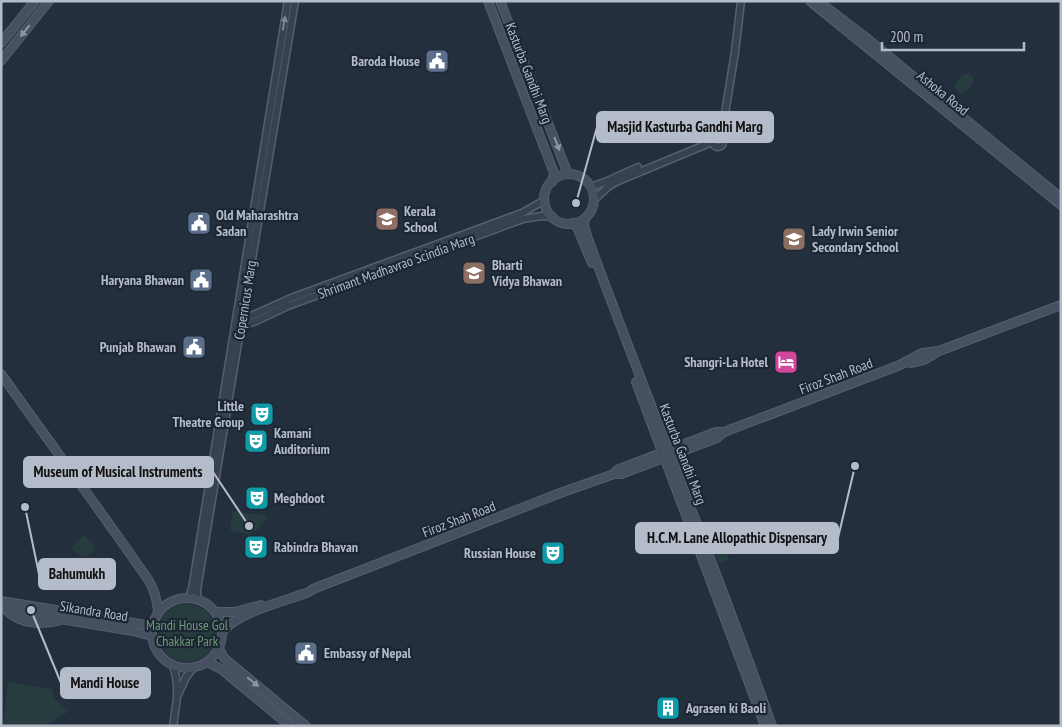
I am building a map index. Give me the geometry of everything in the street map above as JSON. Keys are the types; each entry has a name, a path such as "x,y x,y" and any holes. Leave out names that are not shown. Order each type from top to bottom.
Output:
{"main road":[{"path":"1,43 36,1"},
{"path":"1,61 49,1"},
{"name":"Kasturba Gandhi Marg","path":"488,1 554,172 552,182"},
{"name":"Kasturba Gandhi Marg","path":"500,1 568,174"},
{"name":"Ashoka Road","path":"810,1 1061,205"},
{"name":"Ashoka Road","path":"818,1 869,40 1061,198"},
{"path":"568,174 581,177 591,187 594,200 590,213 585,218 572,223 563,222 554,217 546,207 545,200 547,189 552,182 562,175 568,174"},
{"name":"Kasturba Gandhi Marg","path":"585,218 584,225 587,236 765,726"},
{"name":"Kasturba Gandhi Marg","path":"572,223 580,233 772,723"},
{"name":"Firoz Shah Road","path":"223,631 230,623 241,617 563,492 614,474 621,474 667,454 717,438 724,432 900,365 924,360 939,351 1061,305"},
{"path":"1,374 76,476 154,590 158,603 158,612 153,625 152,636 158,653 172,664 180,667 194,667 207,662 218,649 223,631 216,612 208,604 193,598 179,598 171,601 158,612"},
{"name":"Firoz Shah Road","path":"216,612 238,611 268,603 308,588 313,589"},
{"path":"154,590 171,601"},
{"name":"Sikandra Road","path":"1,601 153,625"},
{"name":"Sikandra Road","path":"3,609 152,636"},
{"path":"218,649 224,658 306,726"},
{"path":"207,662 220,669 290,726"}],"street":[{"name":"Copernicus Marg","path":"246,278 288,1"},
{"name":"Copernicus Marg","path":"193,598 197,590 238,324 295,1"},
{"path":"716,139 740,1"},
{"path":"591,187 716,139"},
{"path":"594,200 613,183 716,139"},
{"name":"Shrimant Madhavrao Scindia Marg","path":"238,324 291,298 522,213 545,200"},
{"name":"Shrimant Madhavrao Scindia Marg","path":"238,324 523,219 541,216 554,217"},
{"path":"172,664 178,695 173,726"},
{"path":"178,695 186,677 194,667"}],"green space":[{"path":"969,73 974,78 972,83 967,90 960,94 954,87 956,82"},
{"path":"232,511 268,516 256,531 249,534 230,530"},
{"path":"85,535 94,545 94,549 86,557 82,557 73,550 72,546"},
{"path":"723,543 729,560 719,563 713,547"},
{"name":"Mandi House Gol Chakkar Park","path":"187,604 203,609 211,617 216,633 211,649 203,657 187,662 171,657 163,649 158,633 163,617 171,609"},
{"path":"8,682 52,689 54,698 69,711 46,726 3,726"}],"place":[{"name":"Baroda House","path":"437,61"},
{"name":"Masjid Kasturba Gandhi Marg","path":"576,203"},
{"name":"Kerala School","path":"387,219"},
{"name":"Old Maharashtra Sadan","path":"199,223"},
{"name":"Lady Irwin Senior Secondary School","path":"794,239"},
{"name":"Bharti Vidya Bhawan","path":"474,273"},
{"name":"Haryana Bhawan","path":"201,280"},
{"name":"Punjab Bhawan","path":"194,347"},
{"name":"Shangri-La Hotel","path":"786,362"},
{"name":"Little Theatre Group","path":"262,414"},
{"name":"Kamani Auditorium","path":"256,441"},
{"name":"H.C.M. Lane Allopathic Dispensary","path":"855,466"},
{"name":"Meghdoot","path":"257,498"},
{"name":"Bahumukh","path":"25,507"},
{"name":"Museum of Musical Instruments","path":"249,526"},
{"name":"Rabindra Bhavan","path":"256,547"},
{"name":"Russian House","path":"553,553"},
{"name":"Mandi House","path":"31,610"},
{"name":"Embassy of Nepal","path":"306,653"},
{"name":"Agrasen ki Baoli","path":"668,708"}]}
